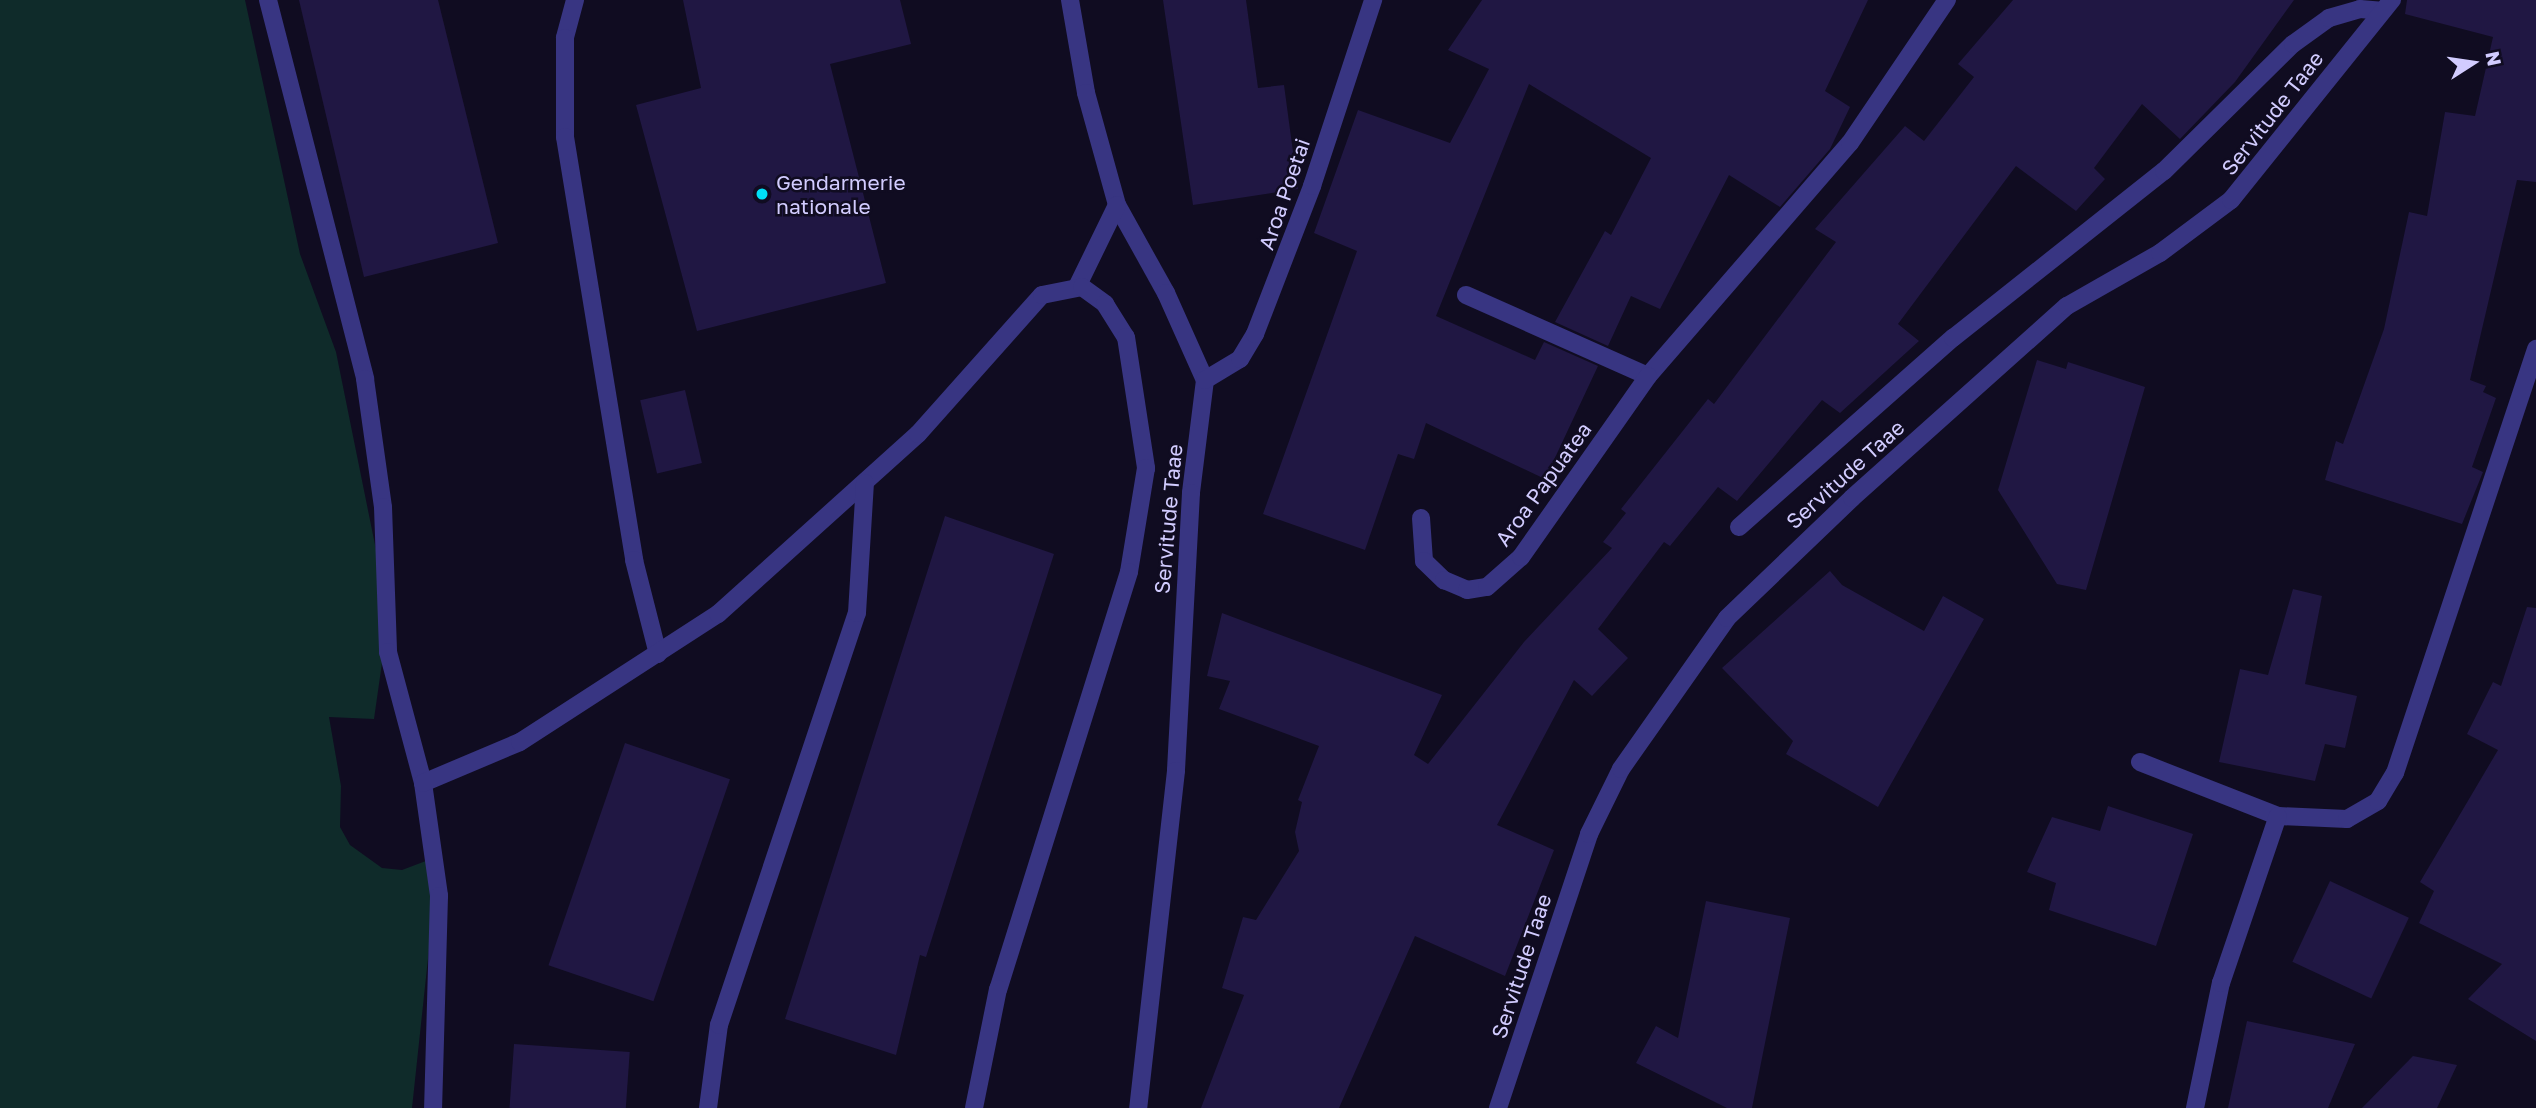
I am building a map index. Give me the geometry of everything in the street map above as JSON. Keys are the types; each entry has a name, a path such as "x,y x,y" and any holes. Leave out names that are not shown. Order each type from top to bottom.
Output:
{"street":[{"path":"268,0 365,379 383,507 388,652 423,783 439,896 433,1108"},
{"path":"575,0 565,38 565,137 634,560 658,654"},
{"path":"1070,0 1088,104 1117,205 1205,380"},
{"name":"Aroa Poetai","path":"1205,380 1240,359 1255,334 1308,198 1373,0"},
{"path":"1466,295 1648,376 1850,143 1947,0"},
{"path":"1739,527 1953,338 2164,171 2293,44 2329,18 2387,5"},
{"name":"Servitude Taae","path":"1498,1108 1589,834 1620,769 1719,629 1852,498 2067,306 2160,253 2231,200 2387,5"},
{"path":"1077,287 1117,205"},
{"path":"423,783 520,742 718,614 918,434 1042,295 1077,287 1105,304 1126,337 1146,468 1129,572 998,989 974,1108"},
{"path":"2140,762 2278,816 2347,819 2378,801 2395,773 2536,349"},
{"name":"Aroa Papuatea","path":"1421,518 1424,561 1444,580 1467,590 1488,587 1521,557 1648,376"},
{"name":"Servitude Taae","path":"1138,1108 1176,771 1191,493 1205,380"},
{"path":"709,1108 719,1025 857,613 865,484"},
{"path":"2194,1108 2221,983 2278,816"}],"green space":[{"path":"0,0 245,0 300,254 336,352 389,614 374,719 329,717 341,786 340,827 350,845 382,868 402,870 439,856 412,1108 0,1108"}],"building":[{"path":"299,0 438,0 498,243 364,277"},
{"name":"Gendarmerie nationale","path":"683,0 900,0 911,44 830,64 886,283 697,331 636,105 701,88"},
{"path":"1163,0 1246,0 1258,88 1284,85 1298,189 1193,205"},
{"path":"1482,0 1868,0 1825,91 1850,107 1830,149 1780,207 1729,175 1660,309 1631,296 1608,346 1555,322 1605,231 1611,235 1651,158 1529,84 1436,316 1535,360 1544,342 1598,366 1545,479 1426,423 1414,459 1398,454 1365,550 1263,514 1357,251 1314,233 1358,110 1450,143 1489,69 1448,50"},
{"path":"2013,0 2294,0 2235,82 2180,139 2142,104 2094,168 2105,179 2076,211 2016,166 1898,324 1919,341 1840,413 1822,400 1737,501 1718,487 1670,546 1664,542 1598,629 1628,658 1592,696 1574,680 1497,825 1554,850 1505,976 1415,936 1339,1108 1201,1108 1244,995 1222,988 1243,917 1256,920 1299,851 1295,832 1302,802 1298,800 1319,746 1219,709 1230,681 1207,676 1222,613 1442,695 1414,755 1428,764 1524,642 1612,548 1603,542 1626,513 1621,509 1708,399 1714,404 1836,242 1815,229 1905,126 1924,141 1974,77 1958,64"},
{"path":"2407,0 2536,0 2536,182 2517,180 2470,380 2486,386 2483,392 2496,398 2472,467 2483,472 2462,524 2325,480 2336,441 2343,444 2384,329 2409,212 2427,216 2445,112 2475,116 2493,37 2405,14"},
{"path":"2037,360 2066,369 2068,362 2145,387 2086,590 2057,584 1998,490"},
{"path":"685,390 702,463 657,473 640,400"},
{"path":"945,516 1054,554 926,957 920,955 896,1055 785,1019"},
{"path":"1830,571 1842,585 1924,631 1943,596 1984,619 1878,807 1786,754 1793,741 1722,668"},
{"path":"2293,589 2322,596 2305,684 2357,696 2345,748 2325,744 2315,781 2219,762 2240,669 2268,675"},
{"path":"2527,607 2536,608 2536,1041 2468,999 2502,964 2419,923 2434,891 2420,882 2498,750 2467,734 2493,682 2501,686"},
{"path":"625,743 730,779 653,1001 548,965"},
{"path":"2108,806 2193,834 2156,946 2049,910 2056,883 2027,872 2052,817 2100,831"},
{"path":"2330,881 2409,918 2371,998 2292,962"},
{"path":"1706,901 1790,918 1752,1108 1727,1108 1636,1063 1656,1026 1678,1038"},
{"path":"2247,1021 2355,1044 2328,1108 2228,1108"},
{"path":"514,1044 630,1052 626,1108 510,1108"},
{"path":"2413,1056 2457,1065 2437,1108 2362,1108"}],"place":[{"name":"Gendarmerie nationale","path":"762,194"}]}
